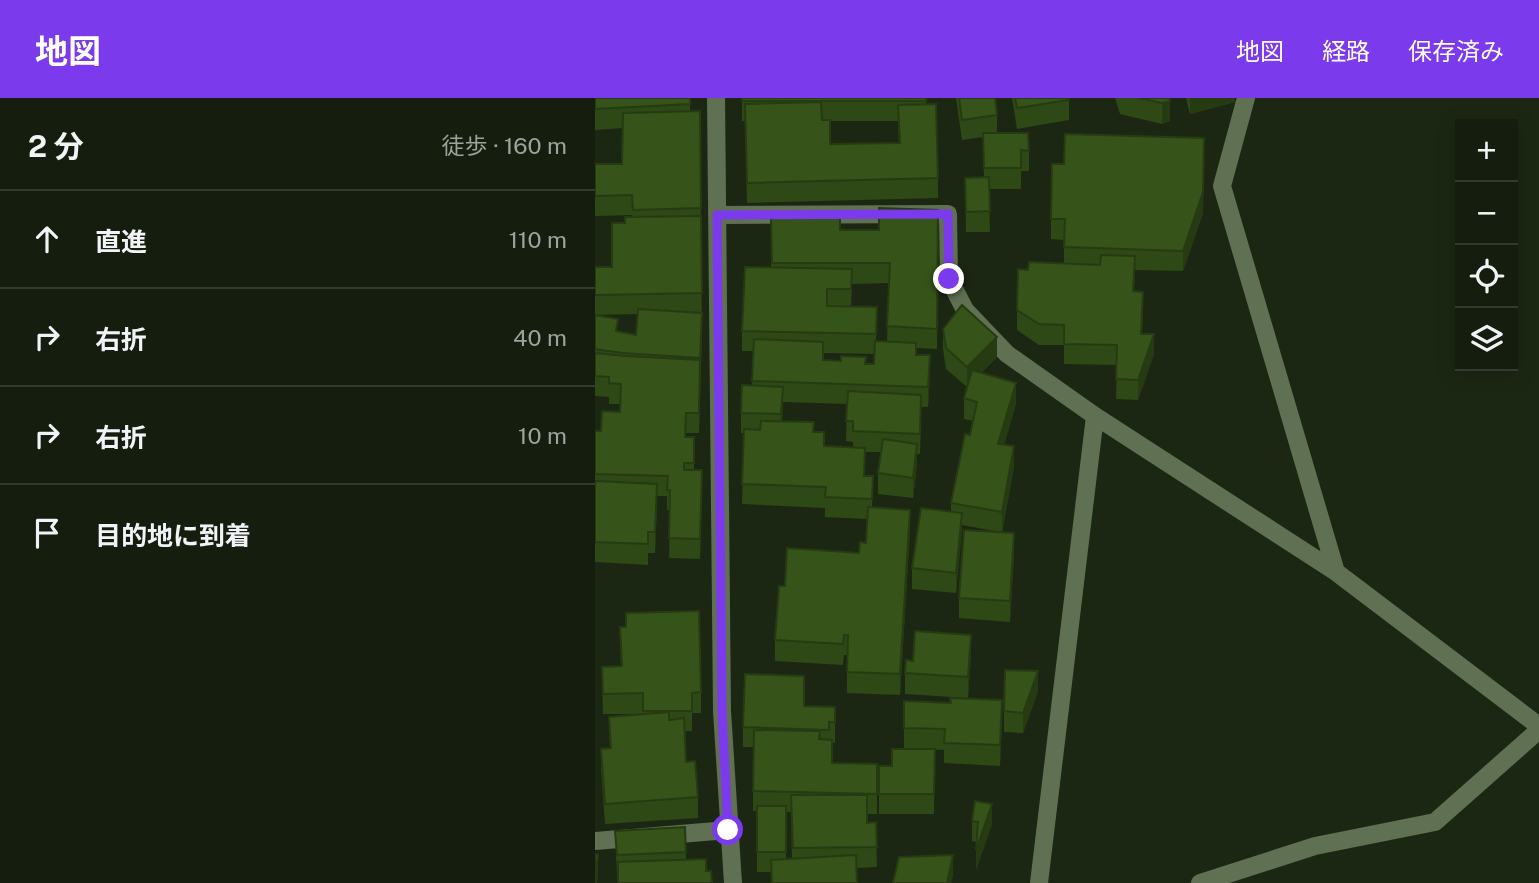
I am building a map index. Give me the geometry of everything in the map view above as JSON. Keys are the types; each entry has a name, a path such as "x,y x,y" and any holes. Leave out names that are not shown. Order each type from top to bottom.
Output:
{"street":[{"path":"716,98 722,711 733,883"},
{"path":"1246,98 1222,186 1336,572"},
{"path":"717,215 948,214 949,279 965,310 1007,354 1095,416 1336,572 1539,728 1435,822 1315,846 1200,883"},
{"path":"1039,883 1095,416"},
{"path":"595,841 728,830"}],"building":[{"path":"595,98 690,98 690,104 595,109"},
{"path":"742,98 926,98 926,101 742,101"},
{"path":"959,98 995,98 997,115 962,120"},
{"path":"1015,98 1069,98 1069,100 1017,108"},
{"path":"1139,98 1169,98 1170,101 1162,103"},
{"path":"821,102 822,120 830,120 830,144 900,143 898,105 936,104 938,178 747,183 745,104"},
{"path":"700,111 701,208 633,210 632,195 595,196 595,164 622,164 623,113"},
{"path":"983,133 1028,133 1029,151 1021,150 1021,168 984,168"},
{"path":"1065,134 1204,138 1203,192 1183,251 1064,247 1065,219 1051,219 1052,164 1064,164"},
{"path":"989,177 990,211 966,212 965,178"},
{"path":"879,208 938,210 937,329 887,326 890,263 772,263 771,217 840,217 840,230 879,230"},
{"path":"701,216 702,293 595,295 595,267 612,267 612,223 625,223 625,217"},
{"path":"1101,255 1135,256 1133,291 1143,292 1141,334 1154,334 1138,380 1116,379 1117,345 1064,344 1064,325 1039,324 1017,310 1018,269 1028,270 1029,262 1100,265"},
{"path":"745,267 852,269 851,289 827,289 827,306 877,307 876,334 742,331"},
{"path":"962,305 997,337 967,367 946,348 943,329"},
{"path":"638,309 702,313 700,358 595,349 595,315 618,319 616,331 636,335"},
{"path":"754,339 823,342 823,360 841,361 841,356 866,357 865,364 874,364 875,341 916,343 916,355 930,355 928,387 752,381"},
{"path":"595,353 700,360 699,413 686,413 685,437 694,437 694,463 684,463 684,470 702,470 700,539 669,538 668,476 595,474 595,431 601,431 602,411 620,412 621,384 609,383 609,377 595,376"},
{"path":"972,370 1016,383 998,444 1014,446 1002,512 951,503 965,434 970,435 977,402 964,398"},
{"path":"742,385 783,387 781,414 741,413"},
{"path":"848,391 921,395 920,434 853,431 853,421 846,421"},
{"path":"761,421 814,422 813,432 824,432 824,446 865,448 864,476 873,476 872,499 825,497 826,487 742,484 744,429 760,430"},
{"path":"883,439 917,444 913,478 878,473"},
{"path":"595,481 657,484 655,532 648,532 648,544 595,542"},
{"path":"868,507 910,510 900,674 847,672 848,635 844,635 843,644 775,640 779,586 785,586 787,548 859,553 860,542 866,543"},
{"path":"921,508 962,513 956,573 912,568"},
{"path":"964,530 1014,533 1010,601 959,598"},
{"path":"699,611 701,692 692,693 692,711 643,711 643,693 603,694 602,667 622,666 620,627 626,627 626,613"},
{"path":"915,631 971,635 968,677 905,673 906,660 913,661"},
{"path":"1005,670 1038,671 1023,713 1004,711"},
{"path":"745,674 804,676 804,706 835,707 835,722 829,722 829,730 743,727"},
{"path":"950,698 1002,700 1000,745 944,743 945,729 904,728 904,701 951,703"},
{"path":"669,712 669,720 684,718 686,762 695,761 698,797 605,804 601,749 611,748 609,717"},
{"path":"754,730 820,731 819,739 832,740 832,763 877,764 877,794 753,791"},
{"path":"892,749 935,749 934,794 879,794 879,766 892,766"},
{"path":"791,795 867,795 867,823 876,822 877,847 793,848"},
{"path":"975,801 992,804 976,850 978,822 972,821"},
{"path":"757,806 786,806 786,852 757,852"},
{"path":"685,827 686,852 617,855 615,831"},
{"path":"856,855 857,883 772,883 771,860"},
{"path":"953,855 947,883 893,883 899,857"},
{"path":"706,859 706,871 711,871 712,883 618,883 618,862"}],"route":[{"path":"728,830 722,711 717,215 948,214 949,279"}]}
